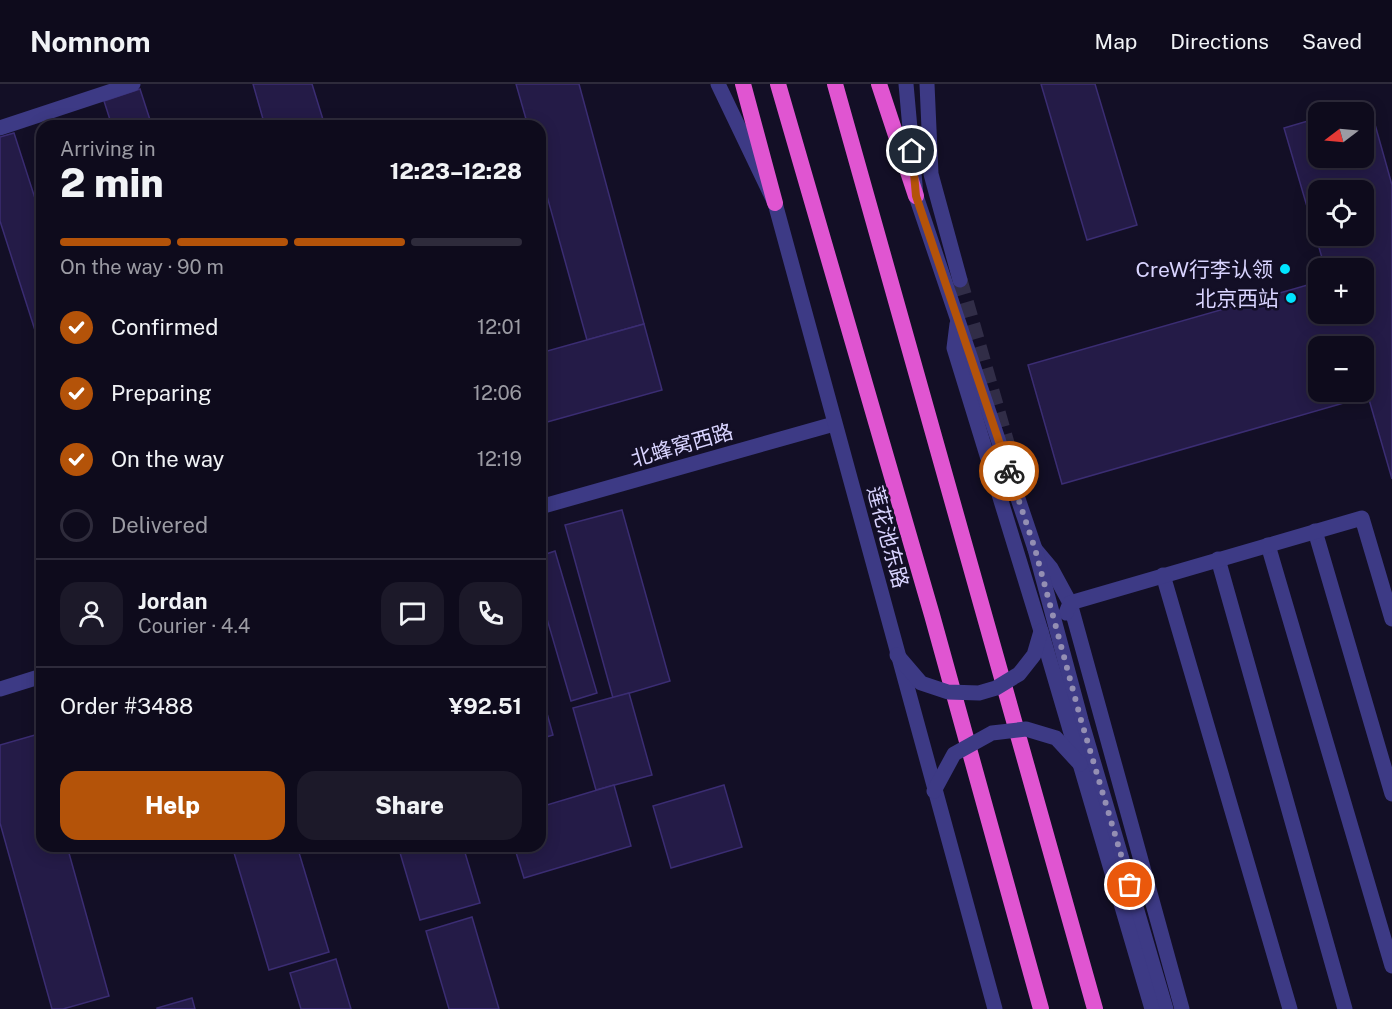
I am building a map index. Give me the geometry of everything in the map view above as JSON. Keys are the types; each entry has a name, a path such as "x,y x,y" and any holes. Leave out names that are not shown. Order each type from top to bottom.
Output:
{"highway":[{"path":"743,84 775,204"},
{"name":"莲花池东路","path":"778,84 932,615 1041,1009"},
{"path":"835,84 1095,1009"},
{"path":"879,84 916,196"}],"street":[{"path":"0,128 133,84"},
{"name":"莲花池东路","path":"718,84 775,204 995,1009"},
{"path":"906,84 916,196 1035,549 1058,638 1166,1009"},
{"path":"927,84 931,174 960,280"},
{"path":"958,321 954,348 1041,631 1152,1009"},
{"name":"北蜂窝西路","path":"546,505 834,423"},
{"path":"1070,603 1362,518 1392,619"},
{"path":"1315,531 1392,794"},
{"path":"1268,545 1392,966"},
{"path":"1035,549 1050,568 1070,603 1182,1009"},
{"path":"1218,559 1345,1009"},
{"path":"1164,575 1290,1009"},
{"path":"1058,638 1070,603"},
{"path":"897,655 921,683 948,692 979,693 996,687 1019,674 1034,655 1041,631"},
{"path":"0,689 36,678"},
{"path":"934,791 954,754 992,733 1026,729 1056,738 1080,764"}],"building":[{"path":"253,84 312,84 323,120 263,120"},
{"path":"516,84 579,84 644,324 587,340 546,193 546,120 526,120"},
{"path":"1041,84 1095,84 1137,225 1087,240"},
{"path":"140,89 150,120 110,120 104,101"},
{"name":"北京西站","path":"1308,121 1308,168 1374,168 1374,121 1392,185 1392,479 1370,402 1374,402 1374,336 1308,336 1308,402 1347,402 1062,484 1028,365 1308,285 1308,324 1374,324 1374,258 1322,258 1319,246 1374,246 1374,180 1308,180 1308,210 1284,128"},
{"path":"14,133 36,201 36,333 0,221 0,137"},
{"path":"644,324 662,390 546,422 546,351"},
{"path":"622,510 670,681 613,698 565,525"},
{"path":"555,551 597,693 571,701 546,616 546,554"},
{"path":"629,693 652,775 596,790 573,708"},
{"path":"546,710 553,735 546,737"},
{"path":"36,735 36,852 69,852 109,996 63,1009 52,1009 0,823 0,745"},
{"path":"614,785 631,846 524,878 516,852 546,852 546,805"},
{"path":"724,785 742,847 671,868 653,806"},
{"path":"234,852 299,852 329,952 269,970"},
{"path":"400,852 465,852 480,903 420,920"},
{"path":"472,917 499,1009 449,1009 426,931"},
{"path":"336,959 351,1009 301,1009 290,973"},
{"path":"192,998 195,1009 157,1009 157,1008"}],"tunnel":[{"path":"960,280 1009,450"}],"way so far":[{"path":"1009,471 1035,549 1081,720 1130,885"}],"place":[{"name":"CreW行李认领","path":"1285,269"},
{"name":"北京西站","path":"1291,298"}],"route":[{"path":"912,151 916,196 1009,471"}]}
